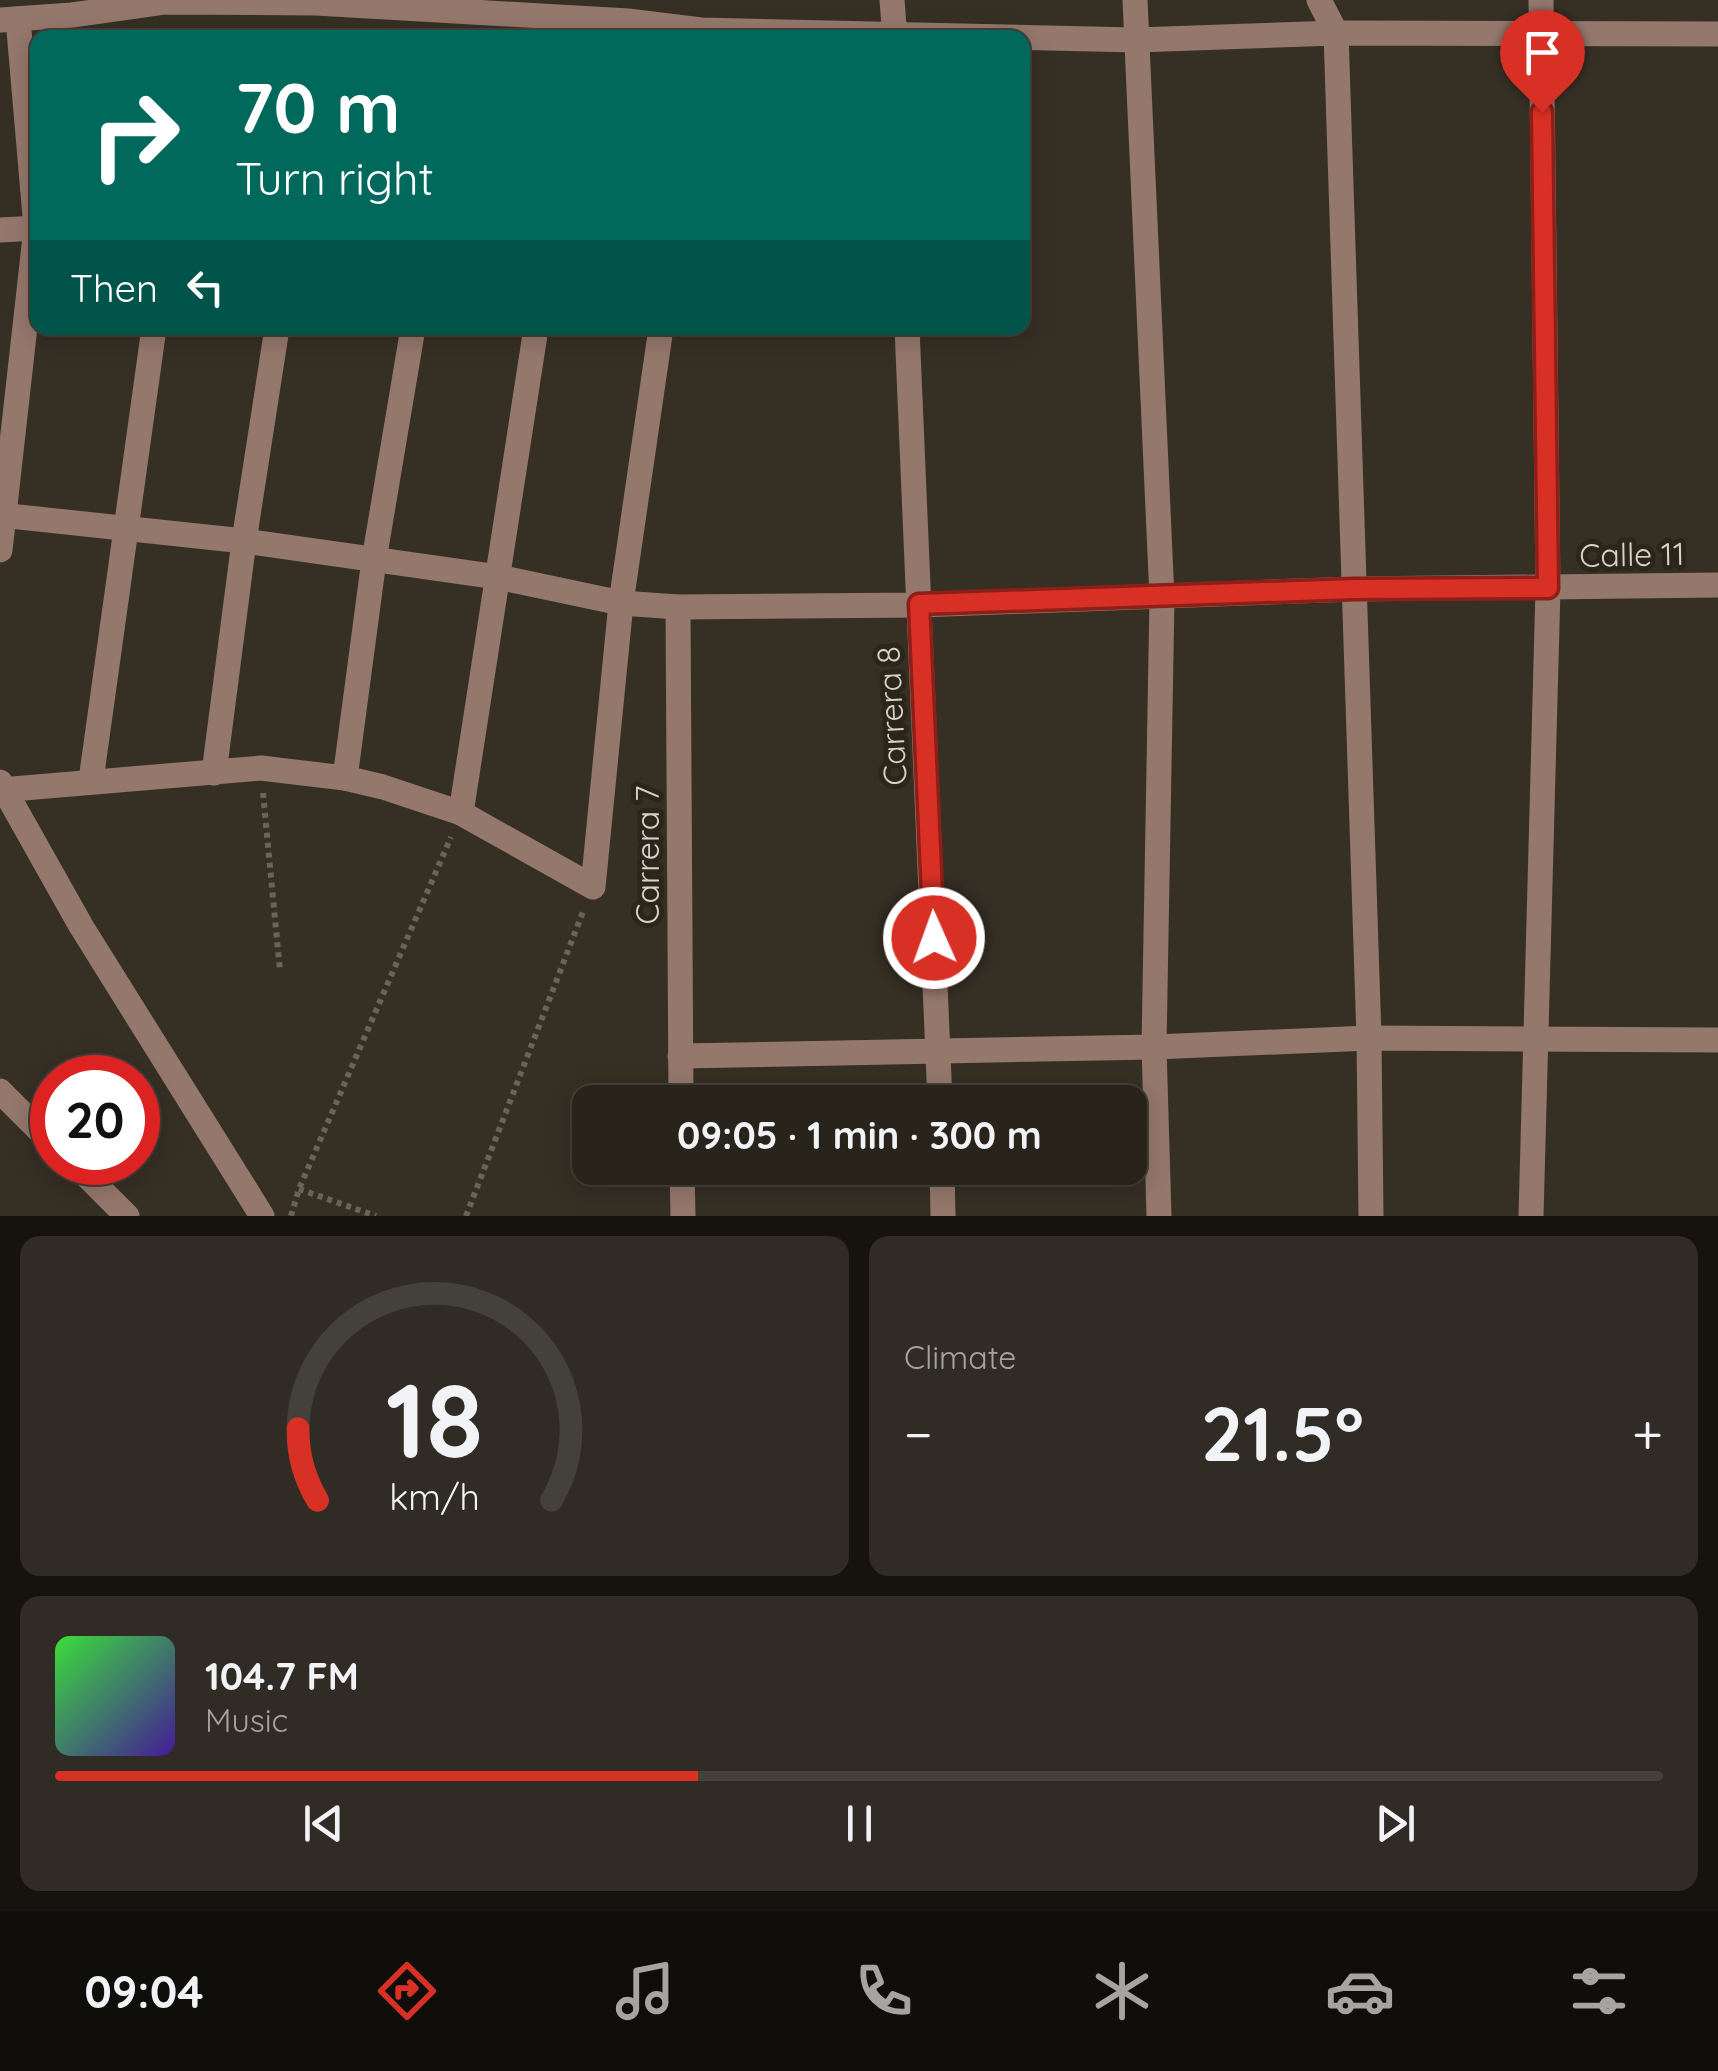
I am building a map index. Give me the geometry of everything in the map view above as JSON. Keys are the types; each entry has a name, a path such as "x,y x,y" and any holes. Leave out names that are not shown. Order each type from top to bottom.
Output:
{"street":[{"path":"892,0 894,30"},
{"path":"1136,0 1162,598 1154,1048 1158,1216"},
{"path":"1320,0 1336,33 1371,1216"},
{"path":"1531,1216 1548,588 1541,0"},
{"path":"30,176 9,19 164,1 316,3 628,21 678,30"},
{"path":"1030,38 1136,40 1336,33 1718,34"},
{"path":"0,230 30,228"},
{"path":"0,550 30,285"},
{"path":"91,780 153,335"},
{"path":"214,773 276,335"},
{"path":"344,778 374,560 412,335"},
{"path":"461,813 535,335"},
{"path":"262,1216 81,926 2,787 260,768 344,778 461,813 593,886 621,603 660,335"},
{"name":"Carrera 8","path":"907,335 939,1085"},
{"name":"Calle 11","path":"2,515 244,541 498,576 621,603 678,607 1162,598 1354,589 1718,585"},
{"name":"Carrera 7","path":"678,607 681,1085"},
{"path":"680,1056 1154,1048 1368,1038 1718,1040"},
{"path":"0,1091 30,1120"},
{"path":"96,1185 127,1216"},
{"path":"682,1185 683,1216"},
{"path":"942,1185 943,1216"}],"path":[{"path":"260,768 280,971"},
{"path":"292,1216 299,1190 461,813"},
{"path":"466,1216 593,886"},
{"path":"299,1190 376,1216"}],"route":[{"path":"934,938 919,604 1354,589 1548,588 1542,112"}]}
